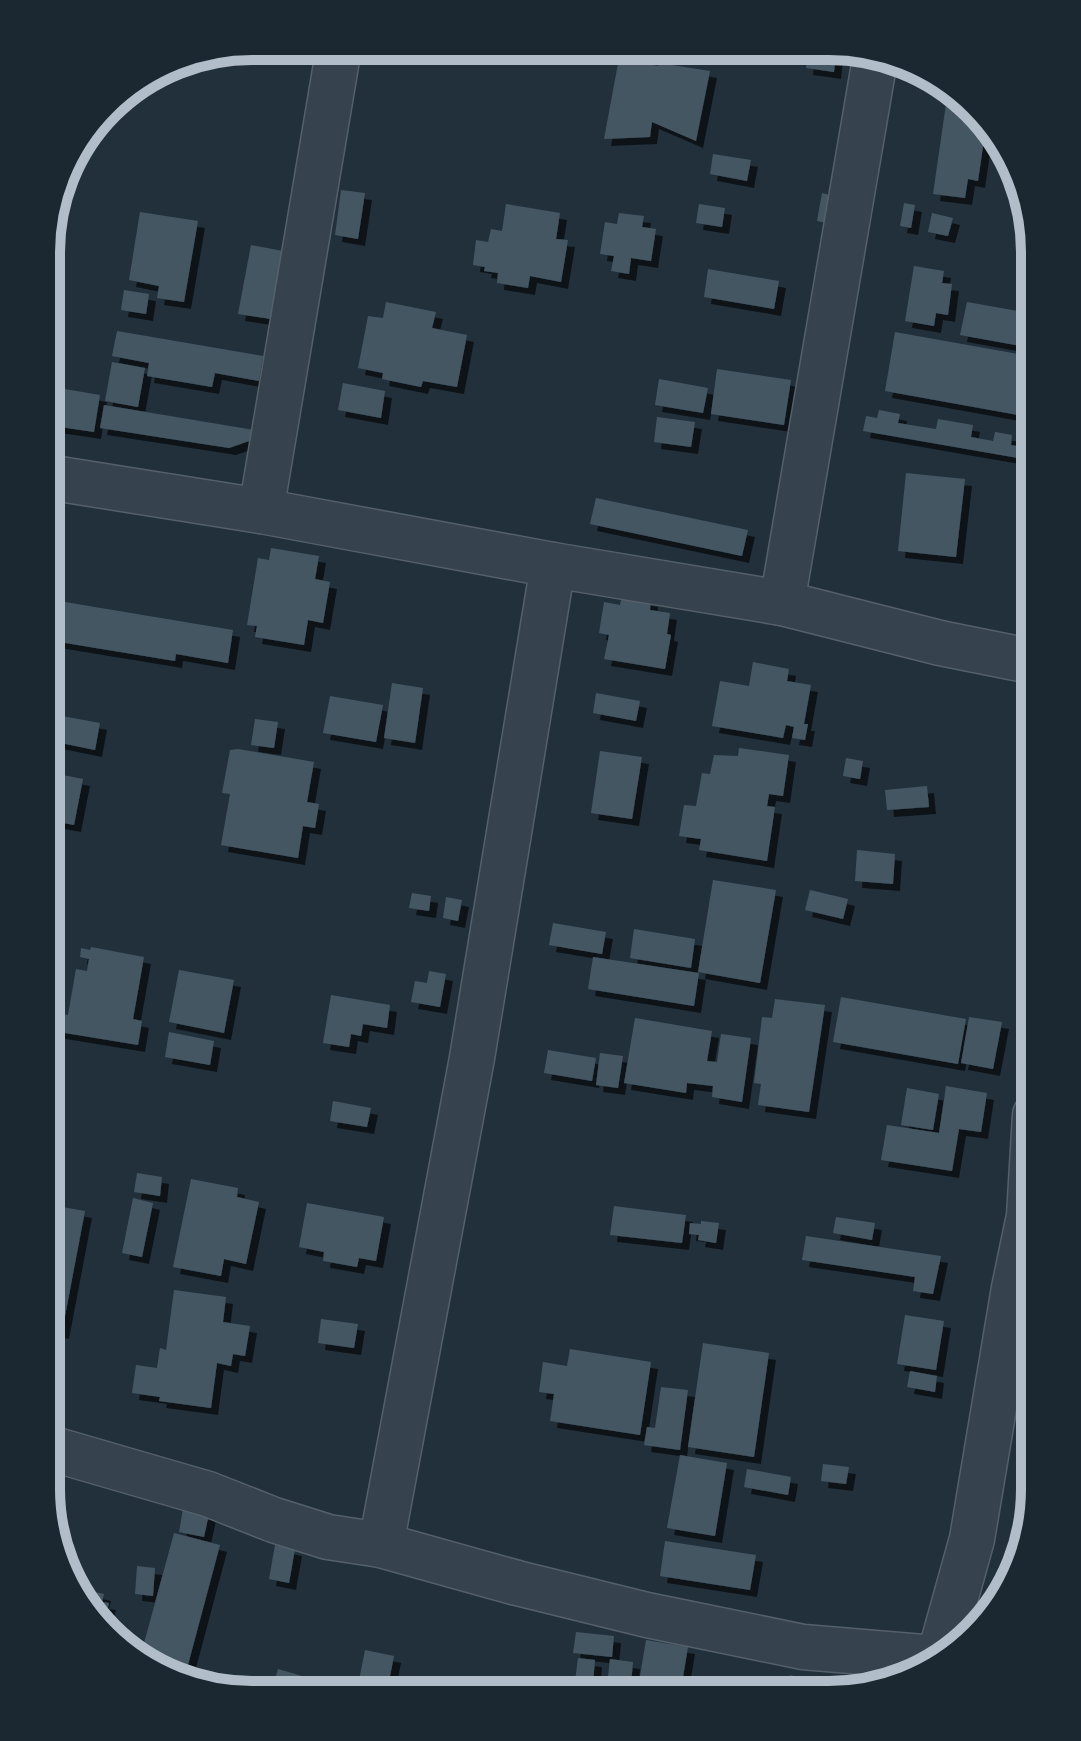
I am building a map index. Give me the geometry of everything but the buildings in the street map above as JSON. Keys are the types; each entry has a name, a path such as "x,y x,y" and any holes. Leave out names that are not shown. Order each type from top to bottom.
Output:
{"street":[{"path":"261,511 337,60"},
{"path":"782,603 874,66"},
{"path":"60,479 261,511 553,565 782,603 940,643 1021,659"},
{"path":"381,1545 472,1058 553,565"},
{"path":"941,1644 972,1539 1021,1303"},
{"path":"60,1451 208,1494 328,1537 381,1545 632,1611 803,1647 925,1655"}]}
